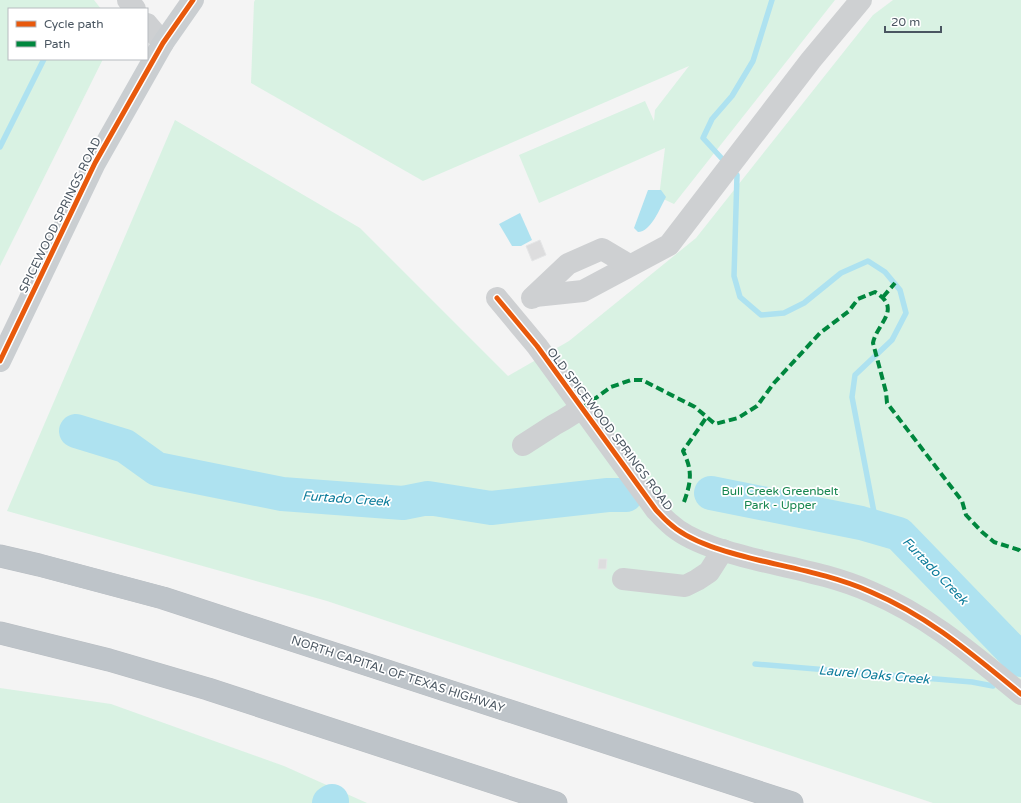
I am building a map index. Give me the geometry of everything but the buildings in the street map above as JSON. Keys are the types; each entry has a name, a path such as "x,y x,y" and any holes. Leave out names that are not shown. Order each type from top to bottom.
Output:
{"highway":[{"name":"NORTH CAPITAL OF TEXAS HIGHWAY","path":"0,556 39,564 163,598 792,803"},
{"path":"0,633 109,660 208,689 556,803"}],"main road":[{"name":"SPICEWOOD SPRINGS ROAD","path":"0,361 95,163 163,43 193,0"}],"street":[{"path":"128,0 134,8"},
{"path":"535,296 583,291 669,244 811,60 861,0"},
{"path":"148,25 163,43"},
{"path":"535,296 568,264 602,249 629,265"},
{"name":"OLD SPICEWOOD SPRINGS ROAD","path":"535,296 504,306 537,346 656,510 669,524 686,535 723,550 830,577 871,592 917,615 957,642 1021,694"},
{"path":"523,445 554,424 582,408"},
{"path":"624,579 685,586 709,572 723,550"}],"green space":[{"path":"0,0 94,0 100,8 8,8 8,60 103,60 0,266"},
{"path":"255,0 835,0 674,204 659,197 665,148 539,203 519,155 645,101 654,121 655,110 689,66 423,181 251,83"},
{"name":"Bull Creek Greenbelt Park - Upper","path":"893,0 1021,0 1021,803 933,803 327,601 7,511 175,120 360,228 508,376 569,341 696,238 873,15"},
{"path":"0,688 111,704 284,766 367,803 0,803"}],"water":[{"path":"648,190 661,190 666,197 651,224 643,231 638,232 634,228"},
{"path":"520,213 532,240 521,246 512,246 499,224"}],"waterway":[{"path":"726,163 703,138 712,119 732,96 753,61 772,0"},
{"path":"0,147 44,60"},
{"path":"732,170 737,175 734,276 740,297 761,315 784,313 804,303 841,273 868,261 885,272 900,290 906,313 892,340 855,375 852,397 877,528"},
{"name":"Furtado Creek","path":"76,431 125,446 157,469 282,494 403,503 428,498 491,508 608,495 626,495"},
{"name":"Furtado Creek","path":"711,493 861,523 899,534 1021,660"},
{"name":"Laurel Oaks Creek","path":"755,664 972,682 993,686"}],"marked path":[{"path":"883,297 895,283"},
{"path":"582,408 611,387 631,380 642,380 695,407 715,424 738,418 757,406 774,383 820,333 849,311 858,299 875,292 883,298 887,304 888,310 873,343 886,392 887,403 962,501 966,515 994,542 1021,552"},
{"path":"684,502 688,488 690,471 683,451 706,418"}],"cycle path":[{"path":"0,361 95,163 163,43 193,0"},
{"path":"497,298 537,346 656,510 665,520 678,530 699,542 758,560 829,577 857,586 892,602 932,625 986,665 1021,694"}]}
